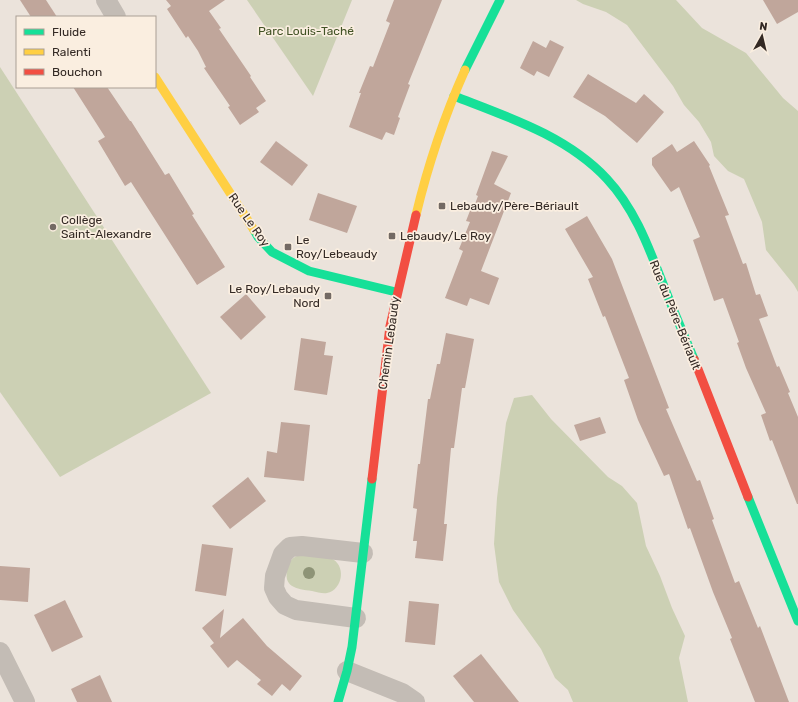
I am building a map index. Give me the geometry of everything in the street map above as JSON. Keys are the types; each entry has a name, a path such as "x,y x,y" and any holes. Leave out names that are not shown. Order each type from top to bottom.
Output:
{"street":[{"path":"106,0 115,16"},
{"name":"Chemin Lebaudy","path":"338,702 347,671 356,618 390,326 396,292 439,133 469,60 486,24 500,0"},
{"name":"Rue Le Roy","path":"156,79 258,237 272,252 309,271 396,292"},
{"name":"Rue du Père-Bériault","path":"454,96 518,120 546,133 568,146 607,179 621,197 636,222 685,337 798,621"},
{"path":"356,618 296,610 285,605 278,597 274,588 274,576 282,554 290,547 302,546 363,553"},
{"path":"0,652 25,702"},
{"path":"347,671 402,693 415,702"}],"green space":[{"name":"Parc Louis-Taché","path":"247,0 352,0 313,96"},
{"path":"576,0 676,0 702,28 746,53 783,98 798,111 798,292 766,250 762,222 744,179 728,171 714,156 711,142 699,122 684,105 673,86 627,25 606,12"},
{"name":"Collège Saint-Alexandre","path":"0,67 211,393 60,477 0,392"},
{"path":"532,395 551,419 608,477 622,486 637,503 646,546 685,636 679,658 688,702 573,702 568,690 555,678 541,649 513,610 499,582 494,544 497,498 506,423 514,398"},
{"path":"300,555 323,556 335,561 341,571 341,577 337,587 332,591 324,593 292,586 287,579 288,567 292,559"}],"building":[{"path":"20,0 46,0 56,16 30,16"},
{"path":"166,0 225,0 209,11 266,101 256,108 259,112 240,125 228,107 230,106 204,68 206,67 198,51 188,36 186,38 167,9 171,6"},
{"path":"394,0 442,0 408,84 410,85 398,117 400,118 394,135 386,132 382,140 349,127 361,93 359,93 370,66 373,67 390,23 386,21"},
{"path":"763,0 798,0 798,12 777,24"},
{"path":"550,40 564,47 549,77 537,71 534,76 520,68 533,41 546,48"},
{"path":"588,74 636,103 644,94 664,112 637,143 605,116 573,97"},
{"path":"74,88 108,88 131,121 165,175 169,173 194,214 192,215 225,267 197,285 131,182 125,186 98,141 105,137"},
{"path":"276,141 308,165 292,186 260,162"},
{"path":"694,141 710,165 709,166 729,215 725,216 743,264 746,263 756,295 760,294 768,316 759,319 777,367 779,366 790,392 788,393 798,417 798,504 772,440 770,441 761,415 766,413 746,368 737,343 739,342 723,298 714,301 693,240 700,237 679,187 671,192 652,165 652,158 672,144 677,152"},
{"path":"492,151 508,156 494,184 511,193 481,271 499,278 489,305 470,298 467,306 445,298 463,251 459,249 470,222 466,221 473,203 475,204 478,196 476,195"},
{"path":"318,193 357,206 347,233 309,220"},
{"path":"587,216 612,259 669,408 666,409 697,481 700,480 714,519 712,520 735,583 739,581 758,628 760,626 789,702 755,702 730,639 732,638 713,592 690,528 688,529 669,474 664,476 638,420 624,380 629,378 605,316 603,317 588,279 593,277 565,229"},
{"path":"246,294 266,317 241,340 220,317"},
{"path":"446,333 474,339 465,388 462,388 454,448 451,448 444,524 447,524 443,561 415,558 417,541 413,541 417,509 413,508 428,399 430,399 437,364 440,364"},
{"path":"301,338 326,342 324,355 333,356 327,395 294,390"},
{"path":"600,417 606,433 580,441 574,425"},
{"path":"281,422 310,425 304,481 264,477 267,451 277,453"},
{"path":"248,477 266,501 230,529 212,506"},
{"path":"202,544 233,548 226,596 195,591"},
{"path":"0,566 30,568 28,602 0,600"},
{"path":"65,600 83,637 52,652 34,615"},
{"path":"409,601 439,604 435,645 405,642"},
{"path":"224,609 220,638 243,618 267,646 302,676 290,691 282,684 272,696 257,684 261,680 237,660 228,668 210,646 214,643 202,628"},
{"path":"481,654 519,702 474,702 453,676"},
{"path":"100,675 112,702 77,702 71,689"}],"traffic: fast":[{"path":"465,70 500,0"},
{"path":"454,96 516,120 555,139 591,164 607,179 626,204 641,231 694,359"},
{"path":"254,230 258,237 272,252 309,271 396,292"},
{"path":"338,702 352,647 372,479"},
{"path":"748,497 798,621"}],"traffic: slow":[{"path":"416,215 437,141 465,70"},
{"path":"156,79 254,230"}],"traffic: jam":[{"path":"372,479 390,326 416,215"},
{"path":"694,359 748,497"}],"place":[{"name":"Lebaudy/Père-Bériault","path":"442,206"},
{"name":"Collège Saint-Alexandre","path":"53,227"},
{"name":"Lebaudy/Le Roy","path":"392,236"},
{"name":"Le Roy/Lebeaudy","path":"288,247"},
{"name":"Le Roy/Lebaudy Nord","path":"328,296"}]}
